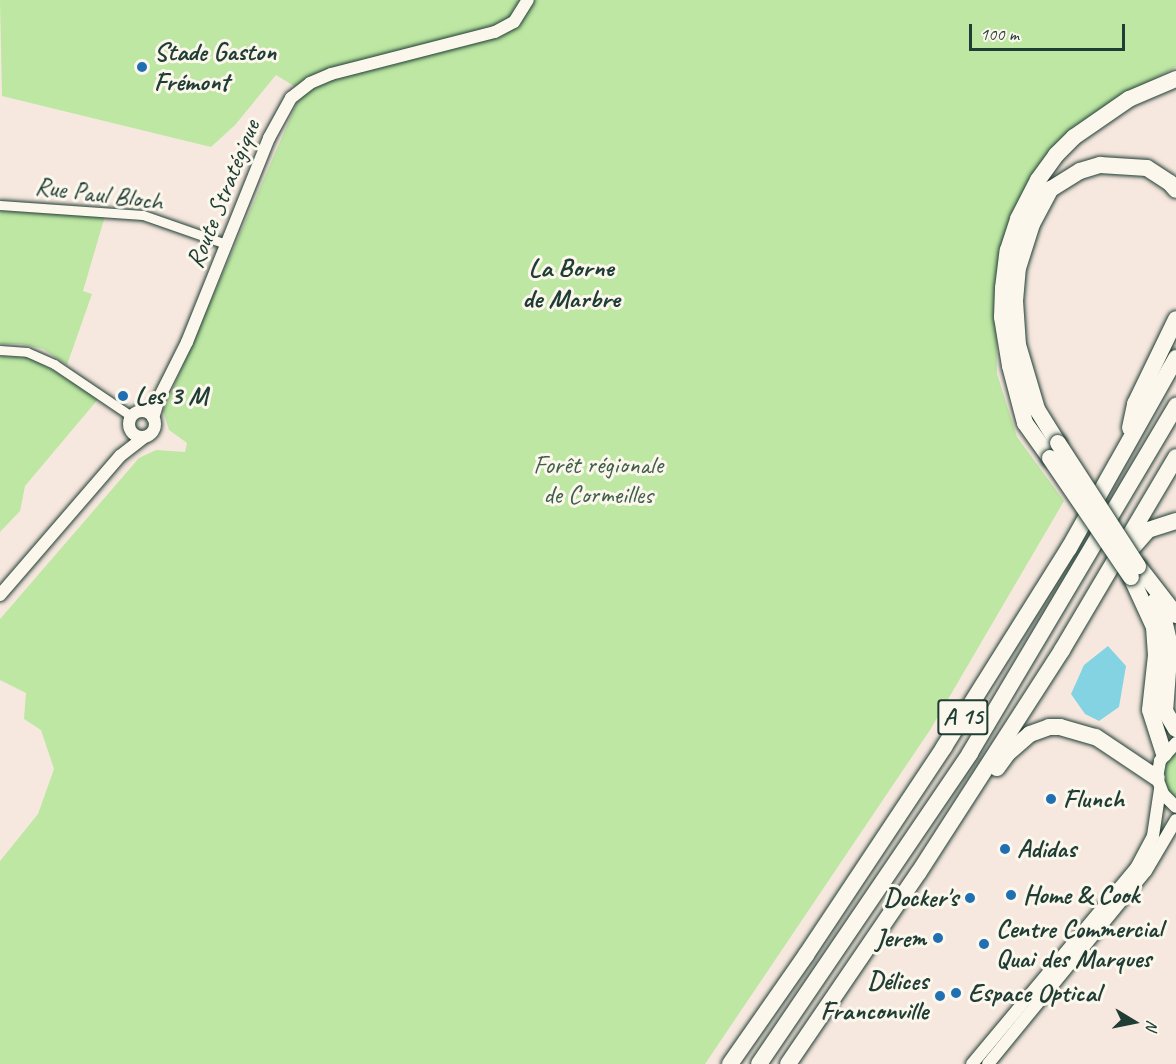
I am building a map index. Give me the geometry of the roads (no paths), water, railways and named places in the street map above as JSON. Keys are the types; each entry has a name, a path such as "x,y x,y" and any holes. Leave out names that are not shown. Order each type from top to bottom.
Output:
{"highway":[{"path":"1054,451 1025,423 1010,366 1002,317 1008,250 1018,219 1038,180 1074,138 1129,99 1176,79"},
{"path":"1176,190 1170,183 1146,168 1100,165 1080,171 1051,189 1032,224 1018,268 1015,301 1018,345 1036,409 1054,451 1134,571 1168,635 1170,656 1165,711 1176,729"},
{"path":"1127,443 1135,404 1176,319"},
{"name":"A 15","path":"730,1064 806,955 944,747 1069,549 1176,358"},
{"name":"A 15","path":"759,1064 970,753 1176,406"},
{"path":"1062,650 1176,457"},
{"path":"788,1064 919,872 1062,650 1140,537 1159,524 1176,521"},
{"path":"1134,571 1176,615"},
{"path":"1134,571 1154,627 1156,655 1150,710 1170,748"},
{"path":"919,872 1007,754 1039,730 1060,727 1085,732 1159,784"}],"street":[{"name":"Route Stratégique","path":"0,595 120,456 153,430 153,418 165,385 187,342 276,121 291,98 300,89 331,75 495,32 514,22 528,0"},
{"name":"Rue Paul Bloch","path":"0,205 143,215 226,244"},
{"path":"0,350 27,352 54,363 134,418 153,418"},
{"name":"Route Stratégique","path":"120,456 134,418 165,385"},
{"path":"134,418 136,436 144,437"},
{"path":"972,1064 1136,868 1153,836 1159,784 1170,748"},
{"path":"1159,784 1176,807"},
{"path":"988,1064 1146,871 1176,820"}],"water":[{"path":"1108,646 1126,666 1119,707 1099,721 1085,714 1071,694 1084,665"}],"place":[{"name":"Stade Gaston Frémont","path":"142,67"},
{"name":"Les 3 M","path":"123,396"},
{"name":"Flunch","path":"1051,799"},
{"name":"Adidas","path":"1005,849"},
{"name":"Home & Cook","path":"1011,895"},
{"name":"Docker's","path":"970,898"},
{"name":"Jerem","path":"938,938"},
{"name":"Centre Commercial Quai des Marques","path":"984,944"},
{"name":"Espace Optical","path":"956,993"},
{"name":"Délices Franconville","path":"940,996"}],"district":[{"name":"La Borne de Marbre","path":"571,282"}],"park label":[{"name":"Forêt régionale de Cormeilles","path":"598,480"}]}
